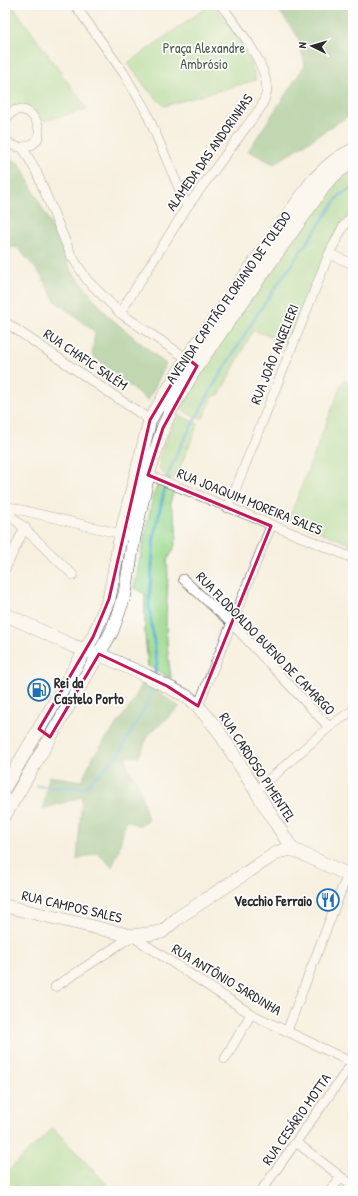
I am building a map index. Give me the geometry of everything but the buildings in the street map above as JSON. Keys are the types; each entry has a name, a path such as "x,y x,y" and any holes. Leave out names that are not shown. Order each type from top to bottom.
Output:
{"main road":[{"name":"AVENIDA CAPITÃO FLORIANO DE TOLEDO","path":"5,815 112,631 122,605 134,537 148,474 163,428 192,362 311,183 327,166 341,155 353,150"},
{"name":"AVENIDA CAPITÃO FLORIANO DE TOLEDO","path":"7,782 85,650 109,599 121,534 148,474 150,420 328,181 339,171 353,162"},
{"name":"RUA CARDOSO PIMENTEL","path":"5,614 85,650 99,654 188,697 198,706 218,730 255,792 292,849"},
{"path":"39,729 50,737"},
{"path":"132,936 162,932 179,918 278,852 292,849 352,875"},
{"name":"RUA CAMPOS SALES","path":"5,906 132,936"}],"street":[{"path":"75,5 123,72 145,109 187,208"},
{"name":"ALAMEDA DAS ANDORINHAS","path":"120,313 187,208 261,107 267,91 263,72 246,39 221,5"},
{"path":"5,119 14,112 24,111 34,116 37,120 39,130 36,140 23,148 13,146 5,138"},
{"path":"23,148 36,171 72,254 87,280 120,313 192,362"},
{"name":"RUA JOÃO ANGELIERI","path":"228,508 329,254 343,227 353,215"},
{"path":"329,254 353,264"},
{"name":"RUA CHAFIC SALÉM","path":"5,322 150,420"},
{"name":"RUA JOAQUIM MOREIRA SALES","path":"148,474 271,526 353,558"},
{"path":"5,506 134,537"},
{"path":"5,510 25,527 73,575"},
{"path":"198,706 271,526"},
{"path":"5,569 25,527"},
{"name":"RUA FLODOALDO BUENO DE CAMARGO","path":"183,579 232,624 329,727"},
{"path":"255,792 329,727 353,710"},
{"path":"287,1031 343,886 352,875"},
{"path":"55,987 132,936"},
{"name":"RUA ANTÔNIO SARDINHA","path":"132,936 251,1014 353,1063"},
{"path":"226,1059 251,1014"},
{"name":"RUA CESÁRIO MOTTA","path":"261,1191 297,1143 353,1063"},
{"path":"297,1143 353,1186"},
{"path":"330,1191 341,1177"}],"highlighted area":[{"path":"187,358 197,366 163,428 148,475 271,526 198,706 167,686 99,654 50,737 39,729 93,637 109,599 150,420"}],"green space":[{"path":"5,5 12,5 87,109 45,121 31,111 16,109 5,112"},
{"name":"Praça Alexandre Ambrósio","path":"210,5 214,5 239,40 249,59 256,80 164,106 147,89 128,63"},
{"path":"275,5 353,5 353,113 274,164 248,151 305,65 298,37"},
{"path":"5,155 20,164 51,225 71,270 107,315 166,364 148,401 92,355 95,332 55,301 40,274 17,247 5,248"},
{"path":"353,171 353,209 336,231 289,344 253,330 220,394 213,396 203,418 191,415 182,409 181,406 199,377 277,264 337,181"},
{"path":"343,380 353,384 353,545 289,519"},
{"path":"178,415 198,424 176,477 171,479 161,471 159,460 172,424"},
{"path":"158,484 174,491 170,503 176,525 176,540 167,560 168,581 166,616 167,647 171,678 148,666 145,635 145,594 134,588 153,496"},
{"path":"143,682 180,707 149,734 139,757 126,757 127,767 138,783 148,820 139,826 126,820 118,853 112,867 97,853 77,860 82,797 43,809 49,776 82,781 92,758 131,705"},
{"path":"53,1128 113,1191 5,1191 5,1174"}],"waterway":[{"path":"154,676 157,664 149,606 154,536 168,475 178,451 212,388 258,313 339,196 353,187"},
{"path":"37,786 84,788 117,757 149,700 153,684"}],"place":[{"name":"Rei da Castelo Porto","path":"39,690"},
{"name":"Vecchio Ferraio","path":"328,900"}]}
